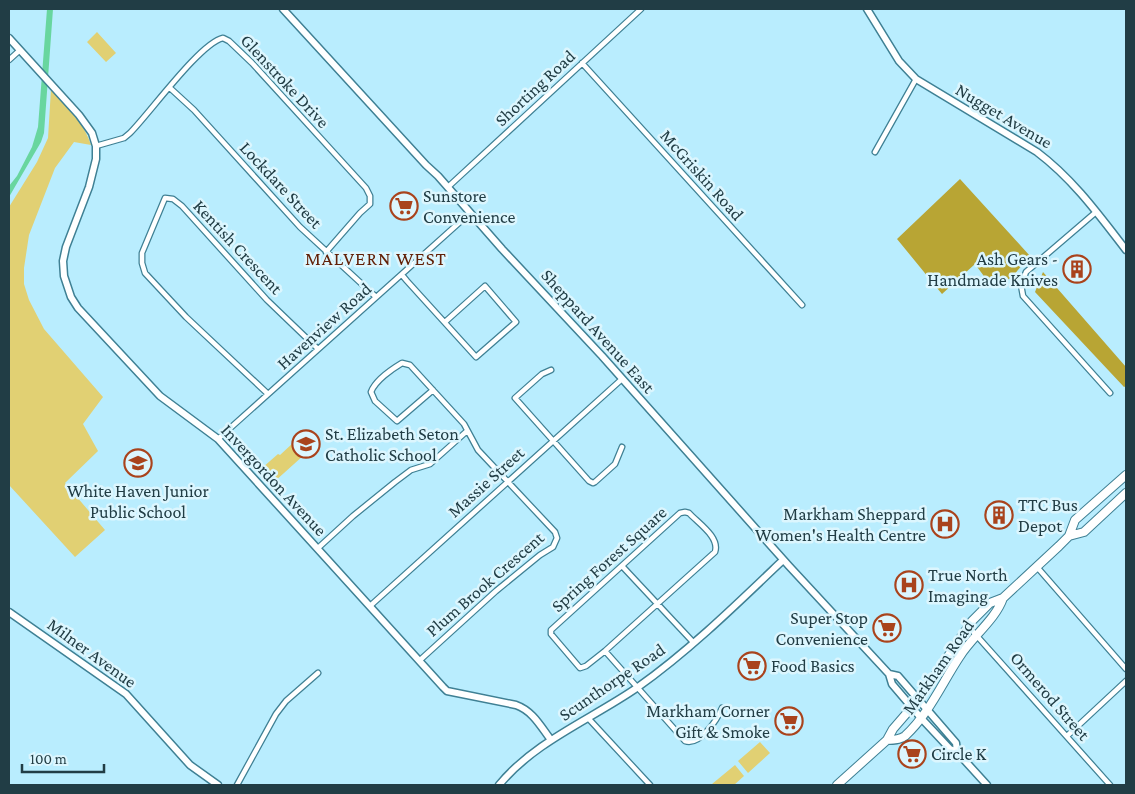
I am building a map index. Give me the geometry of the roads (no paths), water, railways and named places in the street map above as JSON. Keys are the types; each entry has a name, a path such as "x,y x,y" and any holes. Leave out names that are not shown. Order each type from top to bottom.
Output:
{"main road":[{"name":"Markham Road","path":"842,784 887,740 893,729 919,699 968,626 990,603 1003,598 1037,567 1069,536 1075,520 1126,475"},
{"name":"Markham Road","path":"1069,536 1084,532 1126,493"},
{"name":"Markham Road","path":"887,740 903,738 921,718 960,656 976,634 1000,608 1003,598"}],"street":[{"name":"Sheppard Avenue East","path":"283,9 448,187 889,674 892,684 950,750 957,752 987,785"},
{"name":"Shorting Road","path":"448,187 641,9"},
{"name":"Nugget Avenue","path":"867,9 899,61 916,79 1037,152 1064,175 1126,250"},
{"path":"9,38 88,126 96,146"},
{"name":"Glenstroke Drive","path":"96,146 124,138 193,61 220,38 229,40 366,188 370,196 370,204 355,218 326,252"},
{"path":"9,60 20,50"},
{"name":"McGriskin Road","path":"582,64 802,305"},
{"path":"875,152 916,79"},
{"name":"Lockdare Street","path":"170,88 194,110 300,227 376,297"},
{"name":"Invergordon Avenue","path":"96,146 93,172 66,247 63,261 67,290 78,308 153,389 182,414 218,439 447,691 525,709 536,719 551,740"},
{"name":"Kentish Crescent","path":"268,394 186,317 145,273 142,253 165,198 173,199 182,206 267,300 318,349"},
{"name":"Havenview Road","path":"218,439 470,212"},
{"path":"1096,212 1040,258 1026,272 1021,285 1023,296 1110,393"},
{"path":"402,275 476,357 516,322 485,286 445,322"},
{"path":"433,390 397,421 375,401 371,392 372,387 402,362 410,364 464,424 478,450 507,482"},
{"path":"551,370 542,374 515,398 592,483 615,464 622,447"},
{"name":"Massie Street","path":"370,606 622,379"},
{"path":"318,548 394,482 411,470 430,464 467,432"},
{"name":"Plum Brook Crescent","path":"419,661 496,591 540,554 556,544 555,532 507,482"},
{"name":"Spring Forest Square","path":"680,513 689,513 715,540 715,552 605,651 586,666 580,668 556,642 551,634 552,630 622,566 680,513"},
{"name":"Scunthorpe Road","path":"499,785 524,761 551,740 637,688 665,667 784,560"},
{"path":"622,566 693,642"},
{"path":"1037,567 1126,669"},
{"name":"Milner Avenue","path":"9,612 126,694 190,765 218,785"},
{"name":"Ormerod Street","path":"968,626 1110,785"},
{"path":"605,651 685,741 690,743 696,740 716,721 722,708"},
{"path":"237,785 276,714 286,701 318,673"},
{"name":"Sheppard Avenue East","path":"889,674 898,676 928,709 956,743 957,752"},
{"path":"1067,736 1126,681"},
{"path":"588,718 650,785"}],"place":[{"name":"Sunstore Convenience","path":"404,206"},
{"name":"Ash Gears - Handmade Knives","path":"1077,269"},
{"name":"St. Elizabeth Seton Catholic School","path":"306,444"},
{"name":"White Haven Junior Public School","path":"138,463"},
{"name":"TTC Bus Depot","path":"999,515"},
{"name":"Markham Sheppard Women's Health Centre","path":"945,524"},
{"name":"True North Imaging","path":"909,585"},
{"name":"Super Stop Convenience","path":"887,628"},
{"name":"Food Basics","path":"752,666"},
{"name":"Markham Corner Gift & Smoke","path":"789,721"},
{"name":"Circle K","path":"912,754"}],"district":[{"name":"MALVERN WEST","path":"376,258"}]}
